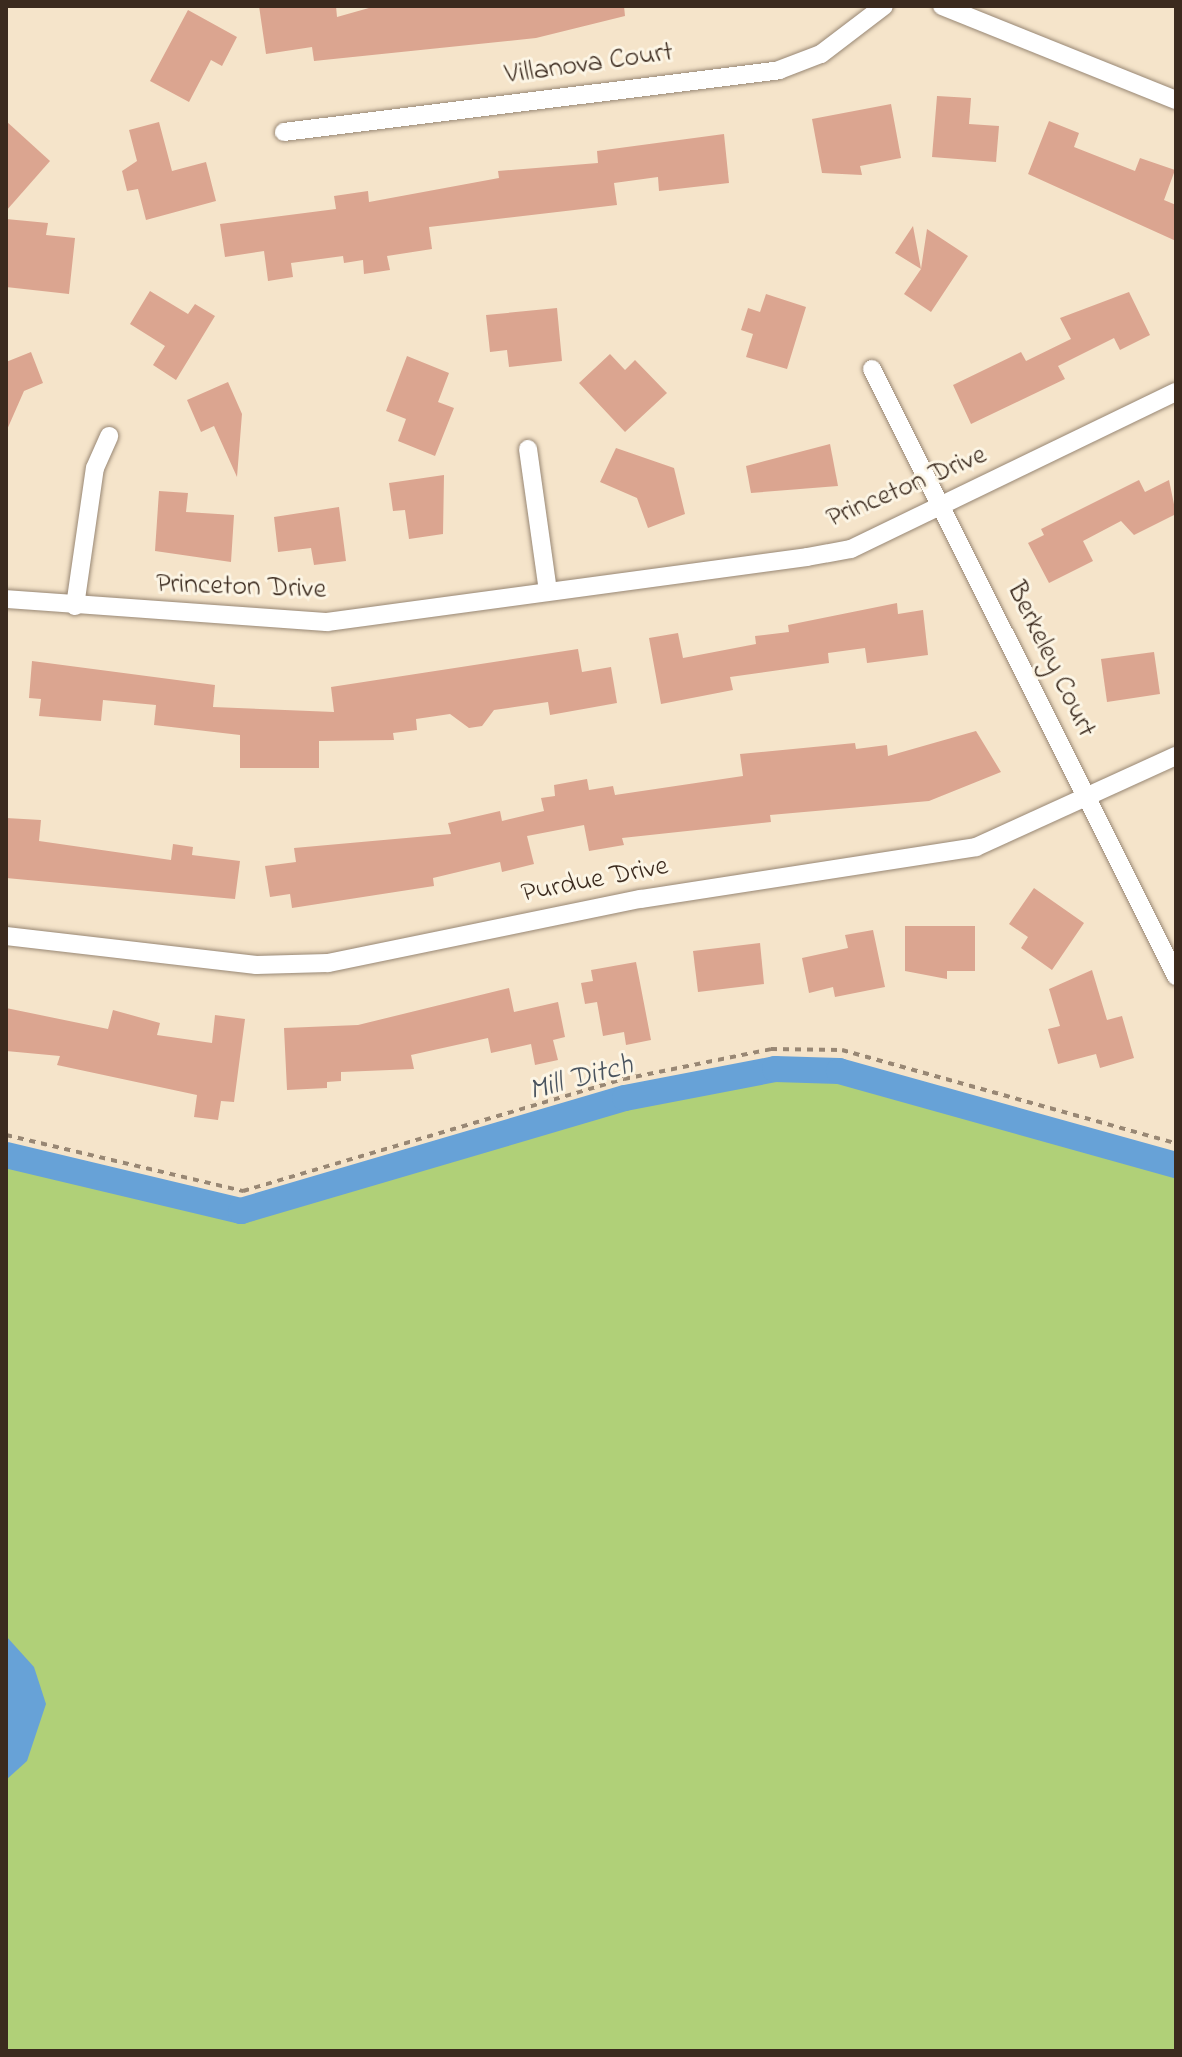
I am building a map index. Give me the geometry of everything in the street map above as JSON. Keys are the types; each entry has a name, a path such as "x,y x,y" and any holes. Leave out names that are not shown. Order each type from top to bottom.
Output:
{"street":[{"name":"Villanova Court","path":"284,132 779,70 821,54 884,6"},
{"path":"942,6 1176,100"},
{"name":"Berkeley Court","path":"872,369 944,507 1086,800 1176,976"},
{"name":"Princeton Drive","path":"6,599 327,622 851,549 944,507 1176,392"},
{"path":"75,606 95,468 109,436"},
{"path":"528,449 548,591"},
{"name":"Purdue Drive","path":"6,936 256,965 328,963 641,899 919,861 976,847 1086,800 1176,756"}],"path":[{"path":"6,1135 243,1191 624,1079 785,1049 842,1050 1176,1143"}],"green space":[{"path":"775,1078 829,1078 1176,1174 1176,2051 6,2051 6,1161 251,1221 633,1101"}],"water":[{"path":"6,1636 34,1667 46,1704 27,1761 6,1780"}],"building":[{"path":"259,6 336,6 337,17 376,6 624,6 625,16 536,38 314,61 312,47 266,54"},
{"path":"188,10 237,37 222,66 211,60 189,102 150,81"},
{"path":"937,96 971,98 969,124 999,126 996,162 932,157"},
{"path":"891,104 901,158 860,166 862,175 822,173 812,119"},
{"path":"6,121 50,161 6,211"},
{"path":"1049,121 1079,133 1074,147 1135,171 1140,158 1175,170 1164,200 1176,205 1176,241 1028,174"},
{"path":"159,122 172,171 206,162 216,201 146,220 138,189 127,191 122,171 137,161 129,130"},
{"path":"724,134 729,183 659,191 658,177 614,183 617,205 429,227 432,249 387,256 390,270 364,274 363,260 344,263 343,256 291,263 293,277 268,281 264,251 225,257 220,224 336,209 334,196 368,191 369,202 499,178 498,171 598,163 597,151"},
{"path":"6,219 48,223 46,235 75,238 69,294 6,287"},
{"path":"913,226 921,269 895,253"},
{"path":"927,229 968,256 931,312 904,294 921,269"},
{"path":"150,291 188,314 195,304 215,316 176,380 153,365 165,346 130,324"},
{"path":"1129,292 1150,335 1120,350 1114,338 1058,366 1065,379 971,424 953,385 1021,352 1026,361 1071,339 1060,318"},
{"path":"766,294 806,307 787,369 746,357 753,334 741,330 748,308 760,312"},
{"path":"557,308 562,361 509,367 507,350 490,352 486,315"},
{"path":"31,352 43,383 24,391 6,432 6,362"},
{"path":"610,354 625,370 635,360 667,393 625,432 579,383"},
{"path":"407,356 449,373 438,402 454,408 435,456 398,441 406,419 386,411"},
{"path":"228,382 242,414 237,477 214,426 201,432 187,400"},
{"path":"830,444 838,486 751,493 746,466"},
{"path":"616,448 674,468 685,514 648,528 637,498 600,482"},
{"path":"444,475 443,534 409,539 405,510 393,511 389,483"},
{"path":"1139,480 1145,492 1169,480 1176,514 1134,535 1121,521 1083,541 1093,561 1049,583 1028,543 1044,535 1041,529"},
{"path":"159,491 188,493 186,512 234,515 231,562 155,551"},
{"path":"339,507 346,561 314,565 311,548 278,552 274,517"},
{"path":"897,603 898,614 923,610 928,655 867,663 865,648 828,653 829,663 730,677 733,690 661,704 649,638 678,633 683,658 756,644 755,636 789,632 788,625"},
{"path":"578,649 582,672 611,667 617,703 550,715 548,702 494,710 482,726 469,728 450,714 416,719 417,730 393,733 394,740 319,741 319,768 240,768 240,735 154,725 156,705 103,700 101,721 39,716 41,699 29,698 32,661 215,685 213,707 334,712 331,687"},
{"path":"1154,652 1160,694 1107,702 1101,659"},
{"path":"976,731 1001,772 929,801 770,815 771,822 622,838 624,845 589,851 584,825 527,836 534,864 502,872 500,862 433,878 434,886 292,908 290,894 270,897 265,866 296,862 294,848 451,834 448,823 500,811 502,821 544,811 541,798 555,796 554,785 587,779 589,790 613,786 615,795 743,776 740,754 855,743 856,749 887,745 888,756"},
{"path":"6,818 41,820 39,841 171,860 173,844 193,847 192,855 240,861 235,899 6,878"},
{"path":"1034,888 1084,923 1052,970 1021,948 1028,937 1009,924"},
{"path":"905,926 975,926 975,971 947,971 947,979 905,971"},
{"path":"873,930 885,987 835,997 833,987 809,993 802,958 848,948 845,935"},
{"path":"760,943 764,984 698,992 693,951"},
{"path":"636,962 651,1040 626,1045 624,1032 603,1036 597,1002 585,1004 581,983 593,981 591,970"},
{"path":"1092,970 1107,1020 1122,1016 1134,1058 1100,1068 1096,1054 1058,1064 1048,1029 1060,1026 1049,989"},
{"path":"509,988 514,1012 558,1002 565,1037 553,1040 558,1060 535,1065 531,1044 491,1053 488,1038 411,1055 414,1069 341,1072 341,1081 327,1082 327,1088 287,1090 284,1028 358,1025"},
{"path":"6,1008 108,1029 113,1010 160,1023 157,1035 212,1043 215,1015 245,1019 234,1102 221,1101 218,1120 194,1117 197,1095 57,1065 60,1056 6,1051"}],"waterway":[{"name":"Mill Ditch","path":"6,1155 241,1211 625,1098 775,1069 839,1071 1176,1165"}]}
